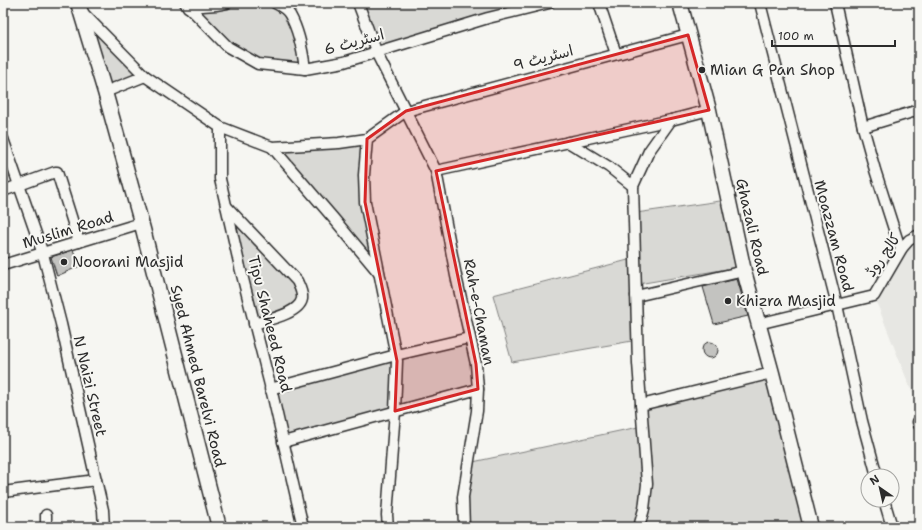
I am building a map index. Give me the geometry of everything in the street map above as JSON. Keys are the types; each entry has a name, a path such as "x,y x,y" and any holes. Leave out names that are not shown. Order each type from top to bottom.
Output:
{"main road":[{"name":"Ghazali Road","path":"680,3 709,110 744,271 772,373 811,527"},
{"name":"Syed Ahmed Barelvi Road","path":"78,6 105,92 141,223 219,527"}],"street":[{"path":"187,5 216,5 227,3"},
{"path":"275,3 282,6 289,14 304,56 305,69"},
{"name":"Rah-e-Chaman","path":"358,3 376,52 436,171 476,364 478,389 477,410 463,497 464,527"},
{"name":"اسٹریٹ 6","path":"187,5 228,47 258,64 305,69 344,62 488,18 549,3"},
{"path":"599,3 616,54"},
{"name":"Moazzam Road","path":"760,3 837,305 862,421 875,468"},
{"path":"835,3 863,127 898,245 902,248"},
{"path":"78,6 145,76 220,127 272,147 339,143 367,139 364,175 365,202 397,361 395,411 387,515 388,527"},
{"name":"اسٹریٹ 9","path":"367,139 406,112 688,35"},
{"path":"105,92 145,76"},
{"path":"436,171 671,120 709,110"},
{"path":"863,127 919,110"},
{"path":"640,527 647,484 641,405 633,186 649,151 671,120"},
{"name":"Tipu Shaheed Road","path":"220,127 220,179 303,527"},
{"name":"N Naizi Street","path":"3,139 43,254 61,324 103,510 104,527"},
{"path":"568,142 609,167 633,186"},
{"path":"272,147 380,275"},
{"path":"3,191 57,172 79,242"},
{"path":"226,206 297,281 302,293 302,300 297,308 289,313 254,324"},
{"name":"Muslim Road","path":"3,264 43,254 141,223"},
{"name":"کالج روڈ","path":"758,324 874,296 902,248 909,240 919,235"},
{"path":"636,296 744,271"},
{"path":"270,389 396,355 470,338"},
{"path":"641,405 772,373"},
{"path":"283,442 478,389"},
{"path":"3,492 96,480"},
{"path":"886,508 892,527"},
{"path":"46,515 46,527"}],"highlighted area":[{"path":"688,35 709,110 436,171 476,364 478,389 395,411 397,361 365,202 367,139 406,111"}],"shaded area":[{"path":"227,3 275,3 289,14 305,69 258,64 228,47 188,7"},
{"path":"358,3 557,3 378,56"},
{"path":"79,10 145,76 105,92"},
{"path":"370,137 364,175 380,275 272,147"},
{"path":"727,200 739,267 638,284 636,213"},
{"path":"226,206 302,293 297,308 254,324"},
{"path":"919,234 919,407 874,296 904,247"},
{"path":"632,259 632,341 512,362 493,295"},
{"path":"469,338 475,392 283,442 270,389"},
{"path":"772,370 810,527 465,527 468,463 643,426 641,402"}],"building":[{"name":"Noorani Masjid","path":"73,250 80,266 57,276 51,257"},
{"name":"Khizra Masjid","path":"737,279 748,316 714,324 703,287"},
{"path":"710,342 717,347 718,350 713,357 710,358 703,353 702,350 707,343"}],"place":[{"name":"Mian G Pan Shop","path":"702,70"},
{"name":"Noorani Masjid","path":"64,262"},
{"name":"Khizra Masjid","path":"728,301"}]}
